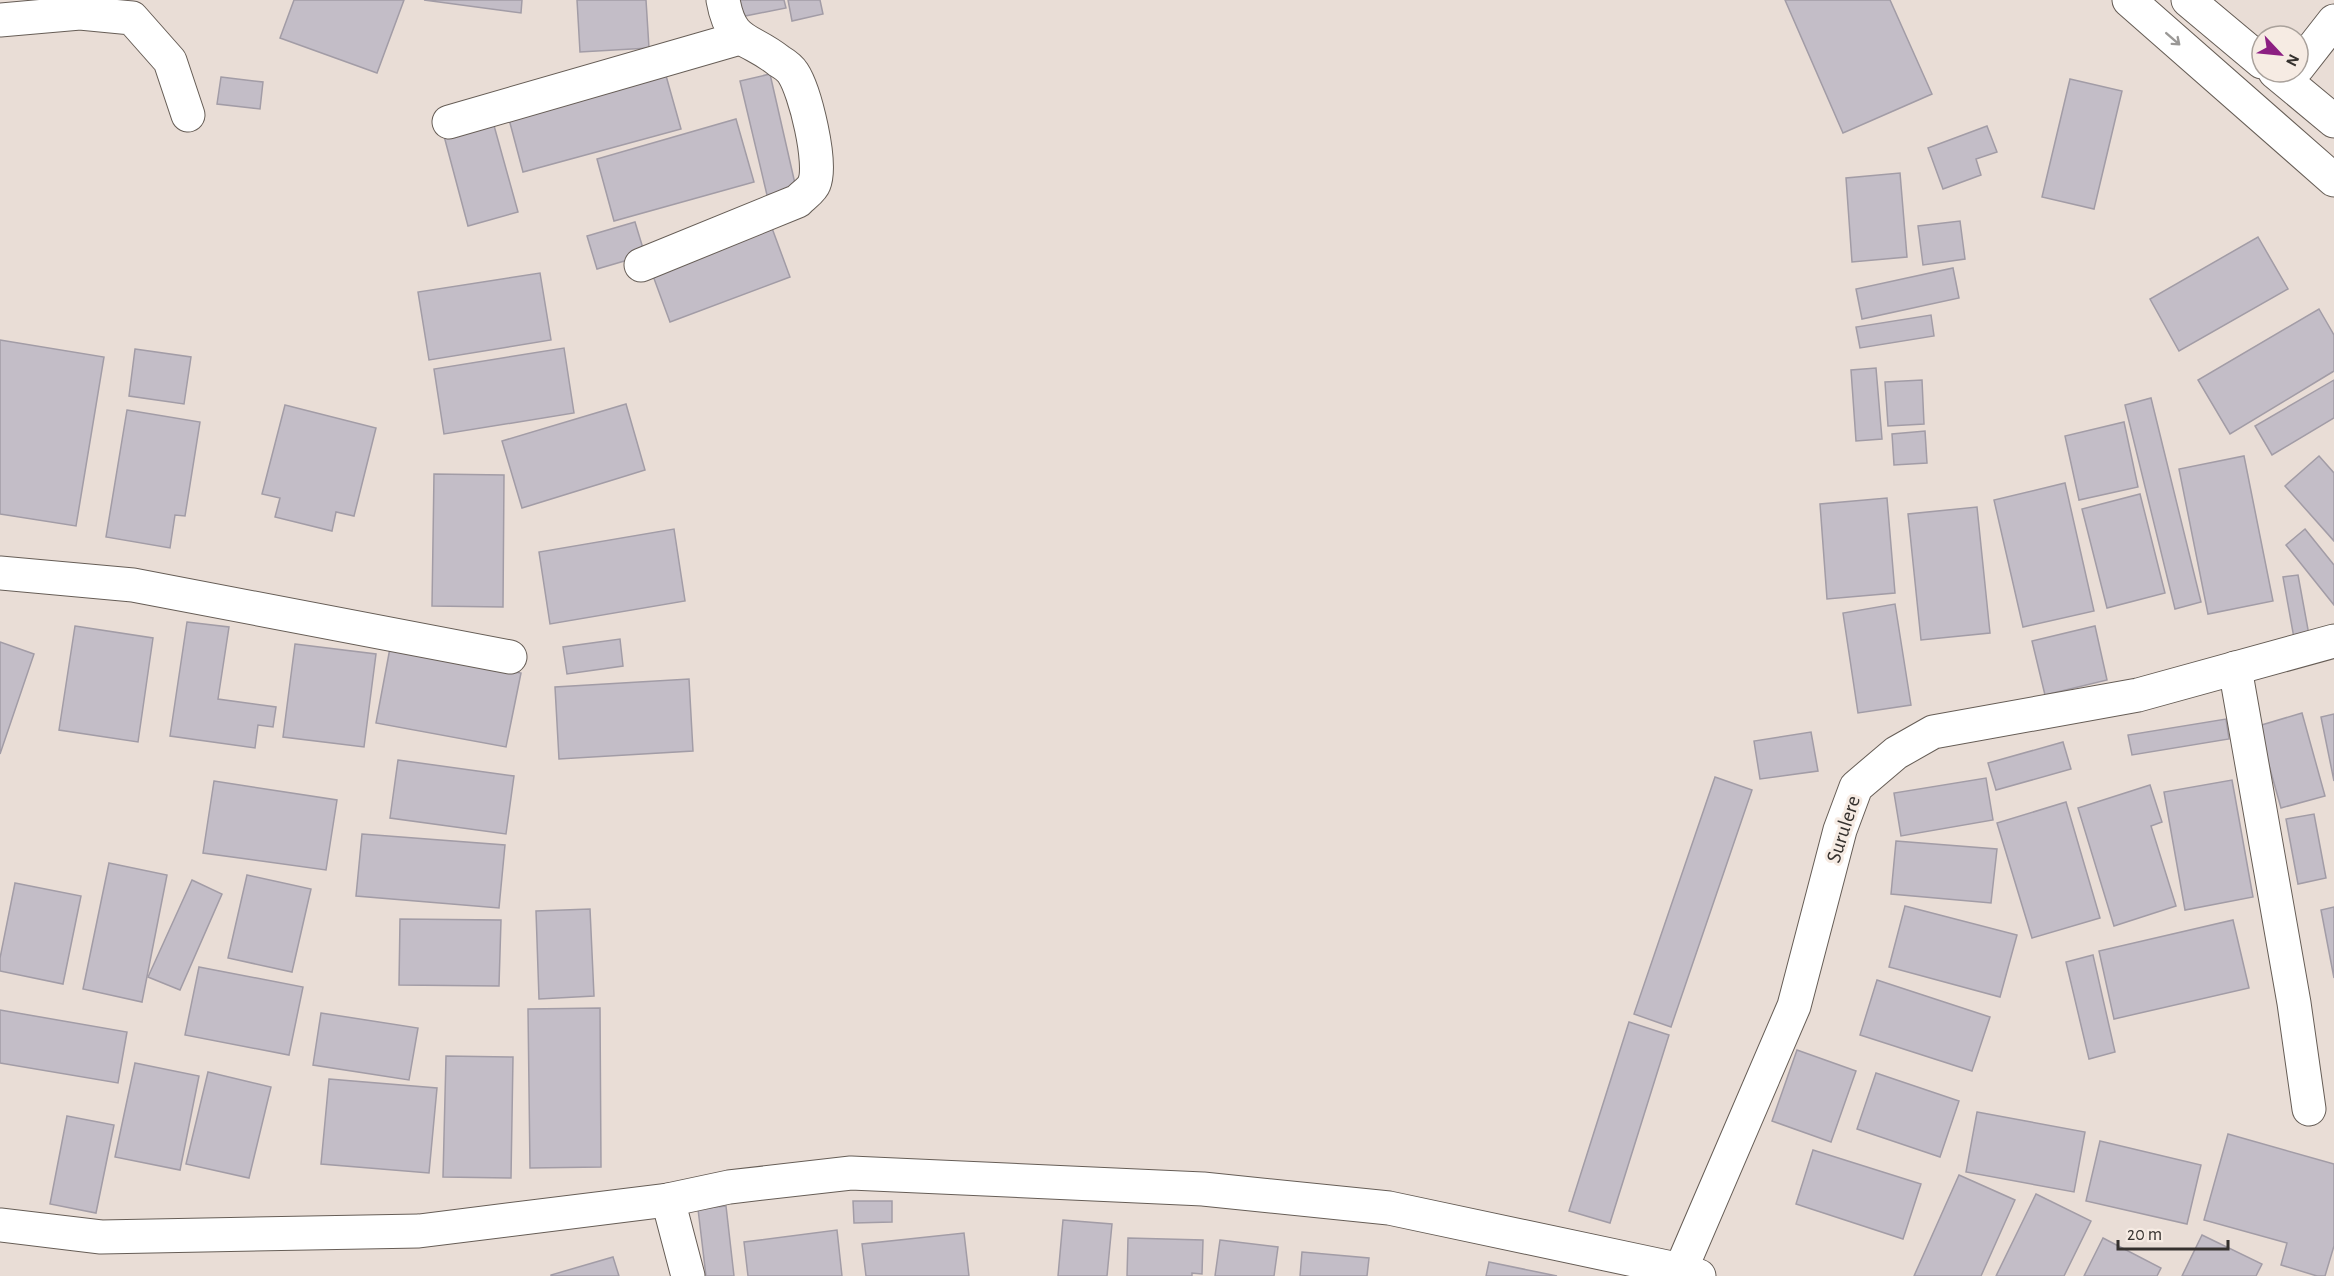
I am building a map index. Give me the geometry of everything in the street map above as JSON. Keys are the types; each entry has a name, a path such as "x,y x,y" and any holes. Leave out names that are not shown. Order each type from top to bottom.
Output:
{"street":[{"path":"641,265 798,201 814,185 816,161 808,108 793,71 775,57 740,38 727,19 723,0"},
{"path":"2129,0 2334,180"},
{"path":"2188,0 2250,46"},
{"path":"0,20 80,13 132,18 170,61 188,115"},
{"path":"2310,45 2334,21"},
{"path":"448,122 740,38"},
{"path":"2296,84 2334,121"},
{"path":"0,573 133,585 510,657"},
{"name":"Surulere","path":"1686,1274 1794,1006 1840,830 1856,787 1896,753 1933,732 2138,695 2334,641"},
{"path":"2235,668 2294,1003 2309,1109"},
{"path":"0,1225 100,1237 419,1231 668,1200 729,1187 851,1173 1203,1189 1389,1208 1686,1274"},
{"path":"668,1200 688,1276"}],"building":[{"path":"294,0 404,0 377,73 280,38"},
{"path":"424,0 522,0 521,13"},
{"path":"577,0 646,0 649,48 580,52"},
{"path":"732,0 784,0 786,8 735,18"},
{"path":"788,0 820,0 823,14 792,21"},
{"path":"1785,0 1890,0 1932,94 1843,133"},
{"path":"663,65 681,129 523,172 506,108"},
{"path":"770,74 796,188 767,195 740,81"},
{"path":"221,77 263,82 260,109 217,104"},
{"path":"2070,79 2122,91 2094,209 2042,197"},
{"path":"736,119 754,182 614,221 597,159"},
{"path":"493,122 518,212 468,226 444,136"},
{"path":"1987,126 1997,152 1976,159 1981,175 1943,189 1928,148"},
{"path":"1900,173 1907,257 1852,262 1846,178"},
{"path":"769,220 790,277 670,322 649,265"},
{"path":"1960,221 1965,259 1923,265 1918,226"},
{"path":"635,222 645,255 597,269 587,236"},
{"path":"2258,237 2288,289 2179,351 2150,299"},
{"path":"1953,268 1959,298 1862,319 1856,289"},
{"path":"540,273 551,340 429,360 418,292"},
{"path":"2319,309 2334,335 2334,371 2230,434 2198,380"},
{"path":"1931,315 1934,336 1860,348 1856,327"},
{"path":"0,340 104,357 76,526 0,514"},
{"path":"564,348 574,413 444,434 434,369"},
{"path":"135,349 191,357 184,404 129,396"},
{"path":"1876,368 1882,439 1856,441 1851,370"},
{"path":"1922,380 1924,424 1888,426 1885,382"},
{"path":"2334,380 2334,418 2272,455 2255,426"},
{"path":"2151,398 2201,602 2175,609 2125,405"},
{"path":"626,404 645,470 522,508 502,441"},
{"path":"285,405 376,428 354,516 336,512 332,531 275,517 280,498 262,494"},
{"path":"127,410 200,422 185,516 175,515 170,548 106,537"},
{"path":"2124,422 2138,487 2079,500 2065,436"},
{"path":"1925,431 1927,463 1894,465 1892,434"},
{"path":"2244,456 2273,601 2208,614 2179,469"},
{"path":"2319,456 2334,473 2334,541 2285,486"},
{"path":"434,474 504,475 503,607 432,606"},
{"path":"2065,483 2094,611 2023,627 1994,500"},
{"path":"2140,494 2165,593 2107,608 2082,509"},
{"path":"1887,498 1895,593 1827,599 1820,504"},
{"path":"1977,507 1990,633 1921,640 1908,514"},
{"path":"674,529 685,601 550,624 539,552"},
{"path":"2305,529 2334,565 2334,605 2286,545"},
{"path":"2298,575 2309,635 2294,638 2283,577"},
{"path":"1895,604 1911,705 1858,713 1843,613"},
{"path":"187,622 229,627 218,699 276,707 273,727 258,725 255,748 170,736"},
{"path":"75,626 153,638 138,742 59,730"},
{"path":"2095,626 2107,680 2045,695 2032,641"},
{"path":"620,639 623,666 567,674 563,647"},
{"path":"0,642 34,654 0,754"},
{"path":"295,644 376,654 364,747 283,737"},
{"path":"390,648 521,673 506,747 376,723"},
{"path":"689,679 693,751 559,759 555,687"},
{"path":"2302,713 2325,796 2281,808 2258,726"},
{"path":"2334,714 2334,781 2321,717"},
{"path":"2226,719 2229,739 2132,755 2128,735"},
{"path":"1811,732 1818,771 1760,779 1754,741"},
{"path":"2063,742 2071,769 1996,790 1988,763"},
{"path":"398,760 514,776 506,834 390,818"},
{"path":"1715,777 1752,790 1671,1027 1634,1014"},
{"path":"1986,778 1993,820 1901,836 1894,793"},
{"path":"2232,780 2253,897 2185,910 2164,792"},
{"path":"214,781 337,800 326,870 203,853"},
{"path":"2150,785 2162,822 2151,826 2176,906 2114,926 2078,808"},
{"path":"2066,802 2100,918 2032,938 1997,823"},
{"path":"2314,814 2326,878 2298,884 2286,819"},
{"path":"362,834 505,845 499,908 356,896"},
{"path":"1896,841 1997,849 1991,903 1891,894"},
{"path":"109,863 167,875 142,1002 83,989"},
{"path":"247,875 311,889 292,972 228,958"},
{"path":"192,880 222,894 180,990 148,977"},
{"path":"15,883 81,896 63,984 0,971 0,958"},
{"path":"1905,906 2017,935 2000,997 1889,967"},
{"path":"2334,907 2334,978 2321,910"},
{"path":"590,909 594,996 539,999 536,911"},
{"path":"400,919 501,920 499,986 399,985"},
{"path":"2233,920 2249,988 2114,1019 2099,951"},
{"path":"2093,955 2115,1052 2089,1059 2066,962"},
{"path":"199,967 303,987 289,1055 185,1035"},
{"path":"1877,980 1990,1017 1972,1071 1860,1035"},
{"path":"600,1008 601,1167 530,1168 528,1009"},
{"path":"0,1010 127,1032 118,1083 0,1063"},
{"path":"321,1013 418,1028 409,1080 313,1065"},
{"path":"1629,1022 1669,1035 1610,1223 1569,1211"},
{"path":"1797,1050 1856,1071 1831,1142 1772,1121"},
{"path":"446,1056 513,1057 511,1178 443,1177"},
{"path":"135,1063 199,1076 180,1170 115,1157"},
{"path":"208,1072 271,1087 249,1178 186,1164"},
{"path":"1876,1073 1959,1101 1940,1157 1857,1129"},
{"path":"329,1079 437,1088 429,1173 321,1164"},
{"path":"1977,1112 2085,1132 2074,1192 1966,1172"},
{"path":"67,1116 114,1125 96,1213 50,1204"},
{"path":"2228,1134 2334,1164 2334,1246 2325,1276 2317,1276 2281,1265 2287,1243 2204,1220"},
{"path":"2100,1141 2201,1165 2187,1224 2086,1201"},
{"path":"1813,1150 1921,1184 1903,1239 1796,1204"},
{"path":"1959,1175 2015,1200 1981,1276 1914,1276"},
{"path":"2036,1194 2091,1221 2064,1276 1996,1276"},
{"path":"853,1201 892,1201 892,1222 854,1223"},
{"path":"726,1206 734,1276 706,1276 698,1209"},
{"path":"1063,1220 1112,1224 1107,1276 1058,1276"},
{"path":"837,1230 842,1276 748,1276 744,1242"},
{"path":"964,1233 969,1276 866,1276 862,1244"},
{"path":"2202,1235 2262,1264 2256,1276 2182,1276"},
{"path":"1128,1238 1203,1240 1202,1274 1127,1276"},
{"path":"2103,1238 2161,1268 2157,1276 2084,1276"},
{"path":"1220,1240 1278,1247 1274,1276 1215,1276"},
{"path":"1302,1252 1369,1258 1367,1276 1300,1276"},
{"path":"613,1257 619,1276 551,1276 551,1275"},
{"path":"1489,1262 1557,1276 1486,1276"}]}
